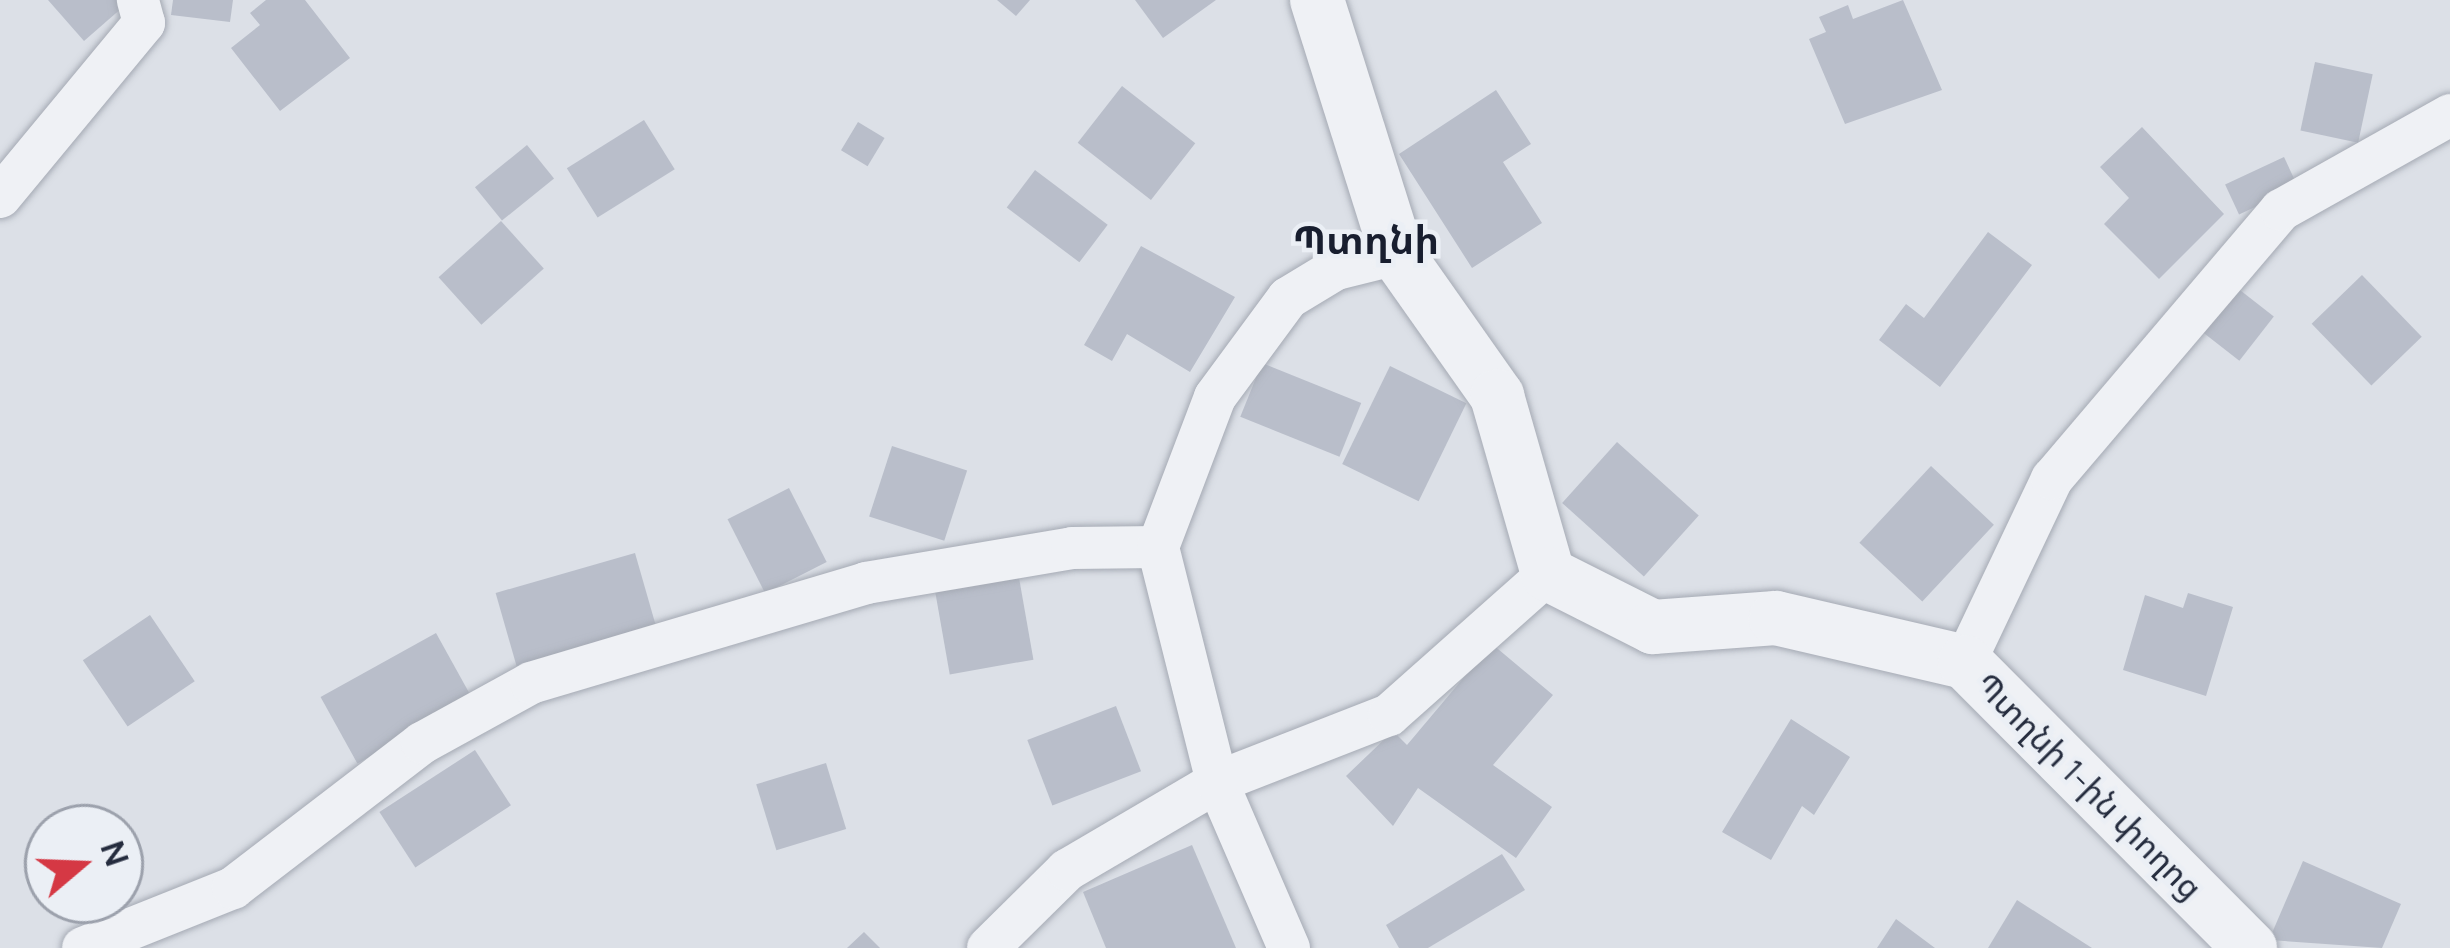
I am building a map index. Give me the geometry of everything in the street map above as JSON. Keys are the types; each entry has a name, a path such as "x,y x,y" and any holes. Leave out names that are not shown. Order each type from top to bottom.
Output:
{"street":[{"path":"0,197 144,23 138,0"},
{"path":"988,948 1067,870 1217,782 1389,715 1548,574 1497,395 1396,254 1331,8"},
{"path":"1965,662 2052,478 2282,210 2450,115"},
{"path":"1289,948 1217,782 1158,547 1215,397 1288,298 1336,268 1396,254"},
{"path":"83,948 233,887 422,742 531,683 866,583 1072,548 1158,547"},
{"name":"Պտղնի 1-ին փողոց","path":"1548,574 1653,627 1776,618 1965,662 2250,948"}],"building":[{"path":"48,0 131,0 84,41"},
{"path":"173,0 233,0 230,22 171,15"},
{"path":"266,0 305,0 350,58 280,111 231,48 260,25 250,13"},
{"path":"997,0 1030,0 1016,16"},
{"path":"1135,0 1216,0 1163,38"},
{"path":"1903,0 1942,90 1845,124 1809,39 1826,32 1819,17 1848,5 1853,19"},
{"path":"2315,62 2373,74 2358,143 2300,130"},
{"path":"1122,86 1195,143 1151,200 1078,143"},
{"path":"1496,90 1531,144 1503,162 1542,223 1472,268 1399,154"},
{"path":"644,120 675,169 598,217 567,168"},
{"path":"858,122 885,138 868,166 841,150"},
{"path":"2142,127 2224,214 2159,279 2104,224 2129,198 2100,167"},
{"path":"527,145 554,178 502,221 475,187"},
{"path":"2284,157 2298,187 2239,214 2225,184"},
{"path":"1035,170 1108,225 1079,262 1007,208"},
{"path":"501,221 544,269 481,325 439,277"},
{"path":"1988,232 2032,265 1940,387 1879,340 1906,304 1924,318"},
{"path":"1141,246 1235,297 1190,372 1127,334 1112,361 1084,345"},
{"path":"2362,275 2422,337 2371,385 2312,324"},
{"path":"2236,287 2274,317 2239,361 2202,331"},
{"path":"1262,363 1361,403 1339,457 1240,417"},
{"path":"1390,366 1466,403 1419,501 1342,464"},
{"path":"1617,442 1699,516 1644,577 1562,503"},
{"path":"892,446 967,470 944,541 869,516"},
{"path":"1931,466 1994,525 1922,601 1859,543"},
{"path":"789,488 827,562 765,593 728,519"},
{"path":"635,553 660,639 520,679 496,593"},
{"path":"1018,572 1033,660 950,674 934,587"},
{"path":"2188,593 2233,607 2206,696 2123,670 2145,595 2183,608"},
{"path":"150,615 195,681 128,727 83,660"},
{"path":"436,633 473,699 357,763 321,697"},
{"path":"1492,644 1553,695 1493,765 1552,807 1516,858 1418,788 1393,826 1346,776 1393,731 1407,745"},
{"path":"1116,706 1141,771 1052,805 1027,740"},
{"path":"1791,719 1850,757 1814,815 1802,806 1771,860 1722,832"},
{"path":"475,750 511,805 415,867 379,812"},
{"path":"826,763 846,829 776,850 756,784"},
{"path":"1192,845 1236,948 1106,948 1083,892"},
{"path":"1502,854 1525,890 1428,948 1399,948 1386,925"},
{"path":"2303,861 2401,904 2382,948 2269,940"},
{"path":"2017,900 2092,948 1988,948"},
{"path":"1896,919 1935,948 1877,948"},
{"path":"864,932 880,948 847,948"}],"district":[{"name":"Պտղնի","path":"1366,239"}]}
